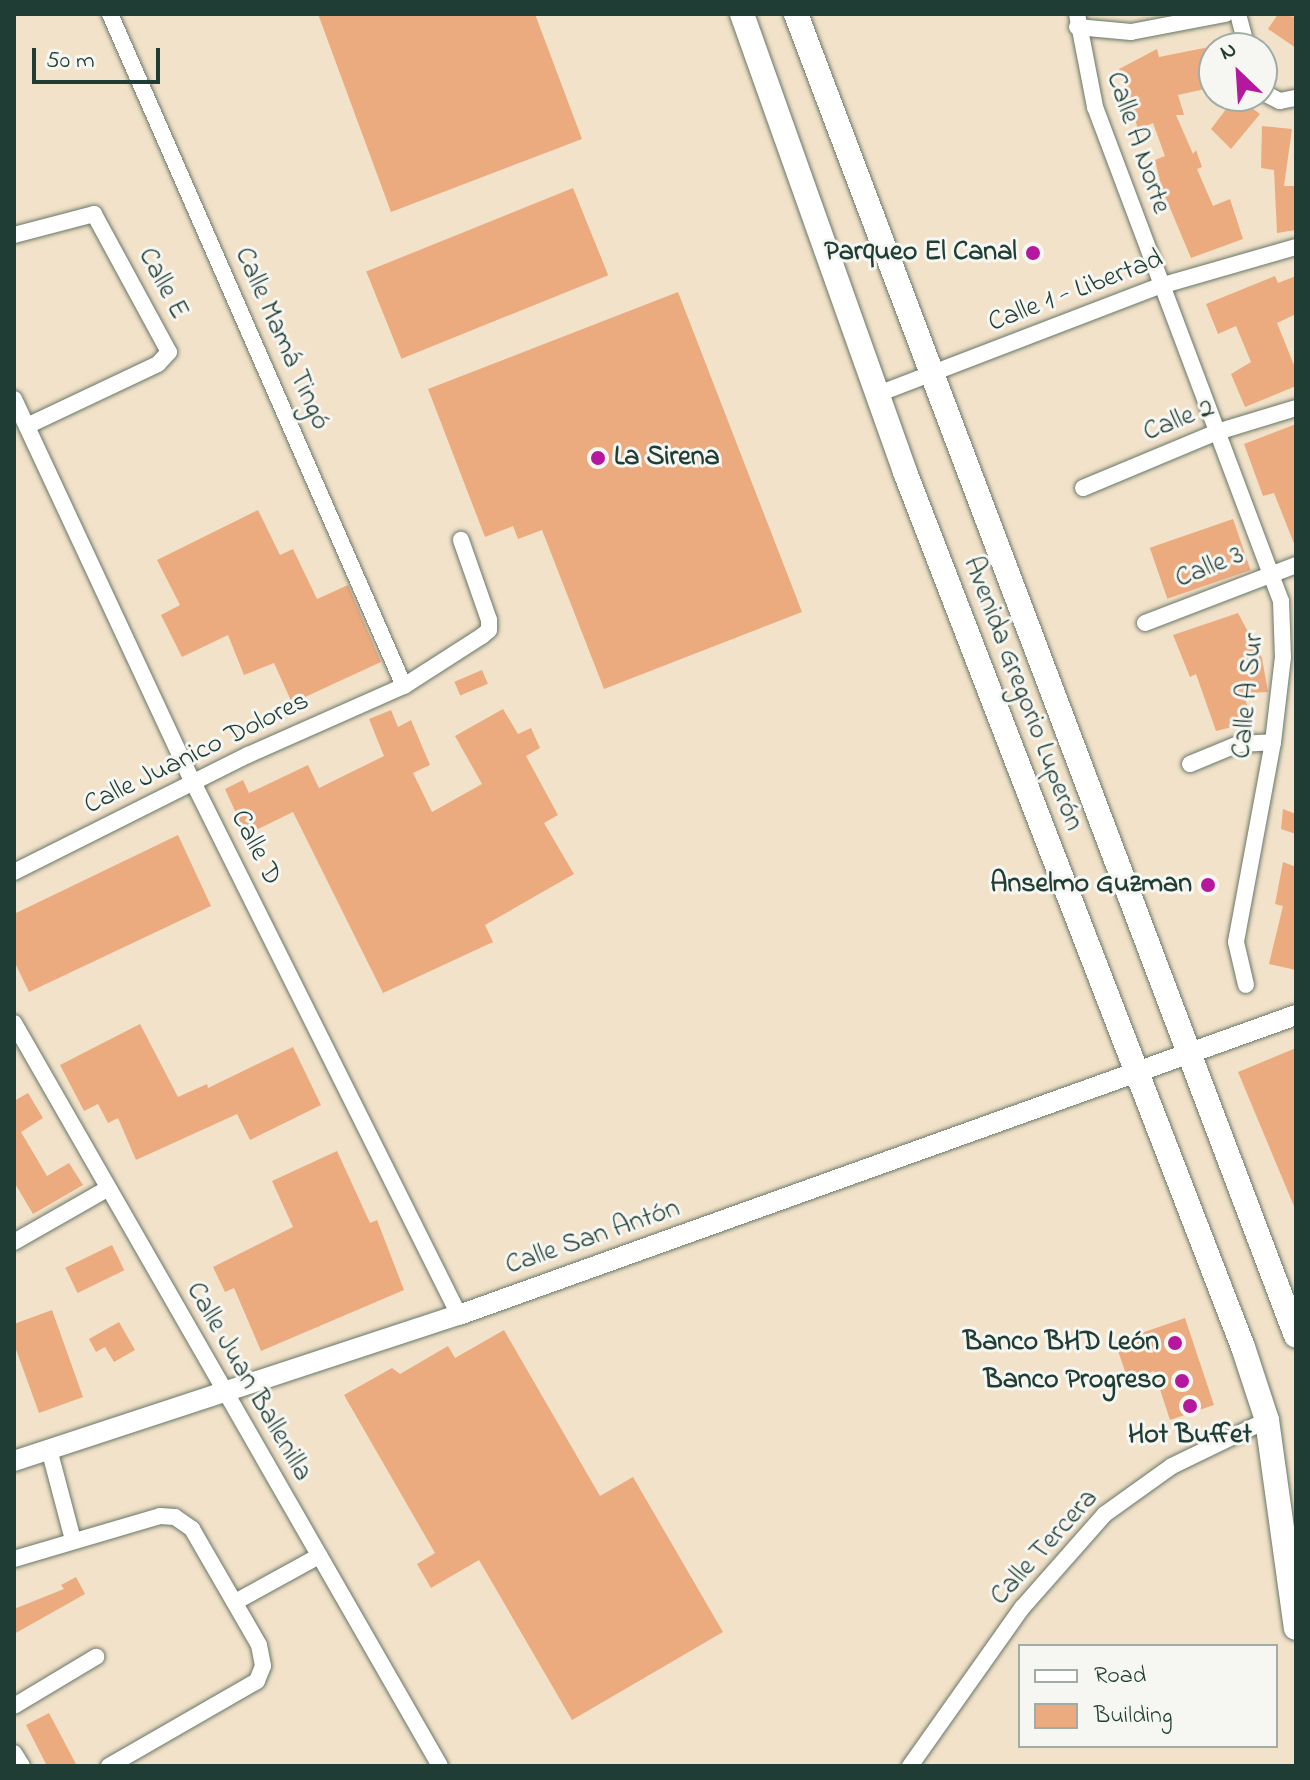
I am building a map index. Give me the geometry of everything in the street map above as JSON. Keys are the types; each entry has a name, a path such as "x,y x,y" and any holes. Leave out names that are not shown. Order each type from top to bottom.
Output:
{"main road":[{"name":"Avenida Gregorio Luperón","path":"742,14 878,394 1232,1317 1267,1420 1296,1628"},
{"name":"Avenida Gregorio Luperón","path":"796,14 1187,1056 1296,1336"}],"street":[{"name":"Calle Mamá Tingó","path":"110,14 404,686"},
{"path":"1077,21 1131,32 1225,14"},
{"name":"Calle A Norte","path":"1077,21 1095,107 1160,286"},
{"name":"Calle E","path":"14,235 94,214 169,352 158,364 27,426"},
{"name":"Calle 1 - Libertad","path":"878,394 932,376 1160,286 1296,247"},
{"name":"Calle A Sur","path":"1160,286 1272,571 1284,637 1273,742 1236,942 1246,985"},
{"name":"Calle D","path":"14,399 193,782 459,1315"},
{"name":"Calle 2","path":"1083,488 1217,432 1296,408"},
{"name":"Calle Juanico Dolores","path":"14,872 193,782 404,686 489,630 461,540"},
{"name":"Calle 3","path":"1145,623 1272,571 1296,565"},
{"path":"1190,764 1238,744 1273,742"},
{"name":"Calle San Antón","path":"14,1461 459,1315 1137,1075 1296,1015"},
{"name":"Calle Juan Ballenilla","path":"14,1023 223,1393 440,1766"},
{"path":"14,1242 107,1189"},
{"name":"Calle Tercera","path":"910,1766 1022,1608 1105,1514 1172,1466 1267,1420"},
{"path":"49,1449 73,1540"},
{"path":"14,1559 160,1516 175,1517 192,1529 237,1601 259,1645 263,1666 257,1681 109,1766"},
{"path":"237,1601 319,1556"},
{"path":"14,1706 96,1657"},
{"path":"14,1753 22,1766"}],"building":[{"path":"318,14 535,14 582,139 391,212"},
{"path":"1278,14 1296,17 1296,48 1278,36 1278,32 1268,29"},
{"path":"1157,49 1159,57 1198,49 1198,91 1178,95 1184,115 1176,115 1193,154 1196,150 1202,167 1197,169 1213,206 1230,199 1243,239 1191,258 1162,189 1155,160 1165,156 1153,123 1138,129 1119,69"},
{"path":"1224,112 1260,114 1231,149 1211,129"},
{"path":"1262,126 1292,129 1284,186 1296,186 1296,230 1277,233 1274,170 1261,168"},
{"path":"573,188 608,275 401,359 366,272"},
{"path":"1275,276 1278,283 1296,276 1296,314 1277,323 1296,370 1296,386 1245,407 1231,374 1251,362 1236,326 1218,334 1206,304"},
{"name":"La Sirena","path":"678,292 802,612 604,689 542,530 518,539 513,526 485,537 428,389"},
{"path":"1296,424 1295,546 1274,493 1263,496 1244,444"},
{"path":"258,510 280,555 293,549 317,599 348,585 381,662 292,703 274,663 244,675 228,635 182,657 161,615 180,605 157,560"},
{"path":"1233,519 1251,570 1167,599 1150,548"},
{"path":"1238,613 1262,658 1268,692 1243,693 1253,722 1216,731 1196,674 1190,677 1173,635"},
{"path":"482,670 488,684 460,696 454,682"},
{"path":"503,709 518,734 531,728 540,748 526,756 558,815 544,823 574,874 485,925 493,942 383,993 293,812 246,835 225,789 243,780 249,793 308,765 319,788 384,756 369,719 391,710 398,727 411,720 430,765 413,773 432,812 482,784 455,736"},
{"path":"1283,809 1296,814 1296,834 1281,829"},
{"path":"178,835 211,906 29,992 14,961 14,914"},
{"path":"1283,862 1296,867 1296,970 1269,964 1283,906 1275,904"},
{"path":"140,1024 178,1097 207,1084 208,1088 293,1047 321,1105 250,1140 237,1114 136,1160 118,1118 108,1123 98,1104 84,1111 60,1065"},
{"path":"1296,1048 1296,1211 1238,1072"},
{"path":"28,1093 43,1118 21,1132 47,1176 69,1163 83,1185 33,1214 14,1182 14,1101"},
{"path":"337,1151 370,1223 377,1220 404,1290 261,1351 234,1288 225,1292 213,1267 293,1227 272,1181"},
{"path":"112,1245 124,1270 78,1293 65,1268"},
{"path":"52,1310 83,1397 39,1413 14,1344 14,1324"},
{"path":"1185,1318 1214,1405 1170,1420 1154,1371 1128,1380 1115,1342"},
{"path":"119,1322 135,1350 114,1362 105,1347 96,1352 89,1339"},
{"path":"504,1330 600,1496 633,1477 723,1632 572,1720 479,1560 431,1588 417,1564 435,1553 344,1395 392,1368 400,1374 448,1346 455,1358"},
{"path":"76,1577 85,1594 14,1634 14,1609 64,1589 61,1585"},
{"path":"49,1713 77,1766 47,1766 26,1725"}],"place":[{"name":"Parqueo El Canal","path":"1033,253"},
{"name":"La Sirena","path":"598,458"},
{"name":"Anselmo Guzman","path":"1208,885"},
{"name":"Banco BHD León","path":"1175,1343"},
{"name":"Banco Progreso","path":"1182,1381"},
{"name":"Hot Buffet","path":"1190,1406"}]}
